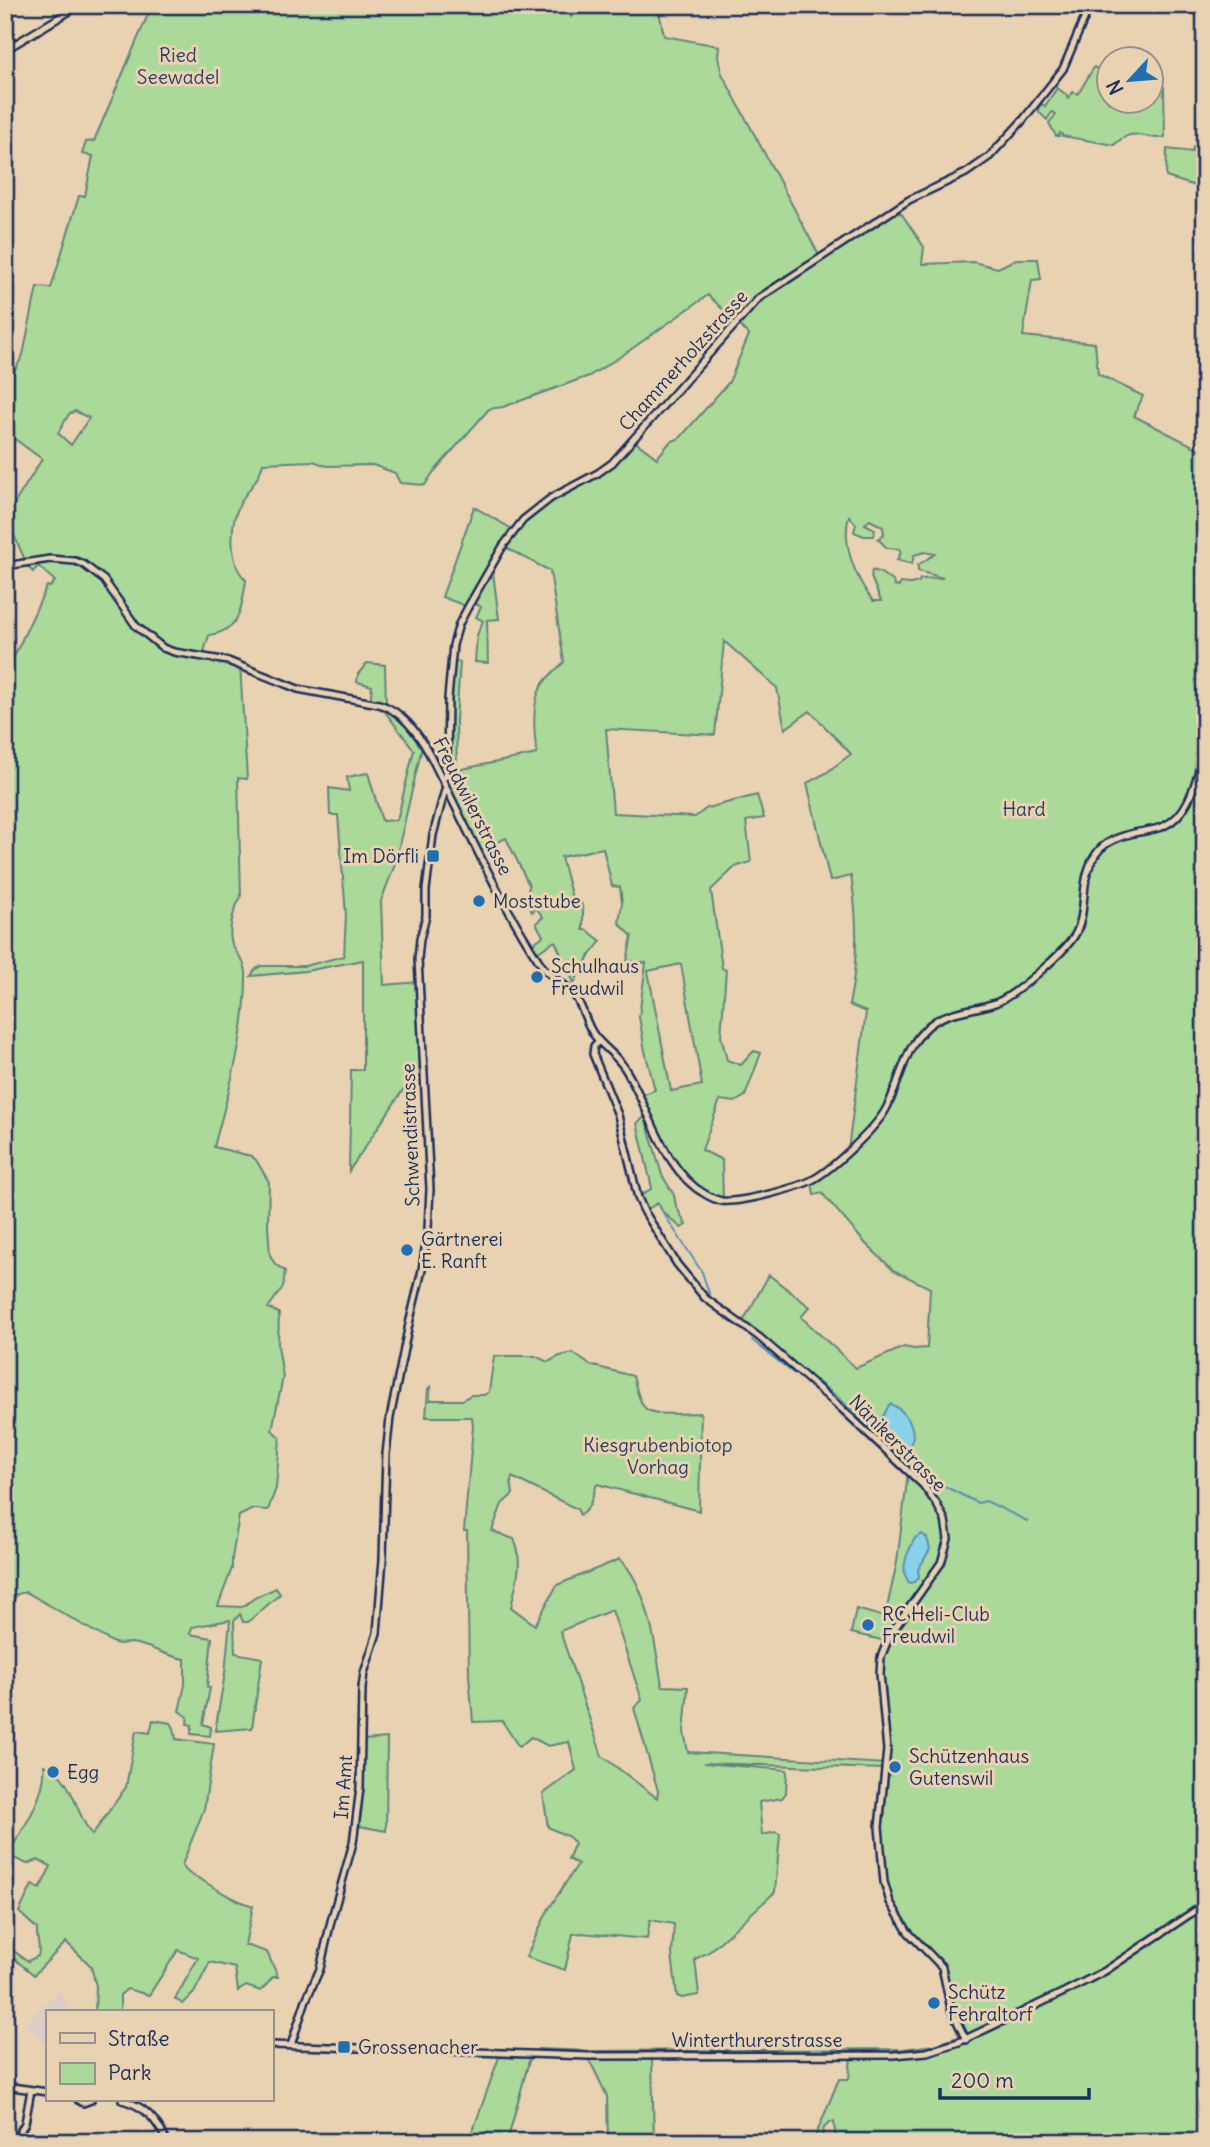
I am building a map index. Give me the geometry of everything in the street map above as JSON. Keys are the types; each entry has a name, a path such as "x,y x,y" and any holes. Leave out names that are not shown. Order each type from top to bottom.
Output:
{"street":[{"path":"5,50 80,5"},
{"name":"Chammerholzstrasse","path":"443,779 447,766 448,698 455,634 471,601 514,530 541,505 612,463 759,298 909,200 982,163 1023,120 1063,69 1090,5"},
{"name":"Freudwilerstrasse","path":"5,566 50,559 83,564 104,580 136,626 154,643 174,652 219,659 298,689 386,706 401,716 417,734 443,779 518,928 547,973 575,996 593,1033 623,1066 677,1170 700,1191 715,1199 733,1201 791,1188 812,1180 839,1160 878,1121 890,1102 911,1049 930,1025 949,1014 1007,998 1069,943 1079,926 1086,878 1097,853 1116,838 1158,828 1177,818 1189,798 1205,750"},
{"name":"Schwendistrasse","path":"385,1524 386,1454 390,1418 422,1270 428,1228 430,1189 418,959 426,916 426,890 433,835 446,786"},
{"name":"Nänikerstrasse","path":"599,1041 594,1046 593,1054 621,1122 638,1198 677,1264 705,1298 788,1361 897,1460 927,1491 945,1520 947,1545 941,1563 890,1634 881,1657 887,1751 879,1827 884,1882 890,1902 908,1932 942,1966 951,2008 966,2040"},
{"name":"Im Amt","path":"291,2045 320,1969 356,1827 361,1765 362,1688 364,1672 377,1633 385,1524"},
{"name":"Winterthurerstrasse","path":"273,2045 588,2056 894,2055 928,2052 966,2040 1094,1977 1202,1905"},
{"path":"5,2086 46,2092"},
{"path":"14,2142 25,2123 31,2090"},
{"path":"127,2102 148,2113 167,2142"}],"shaded area":[{"path":"58,1991 70,2010 46,2010 45,2044 25,2024"}],"green space":[{"path":"152,5 563,5 571,17 583,5 661,5 659,11 664,36 719,46 718,57 722,74 820,257 887,214 901,213 924,247 922,264 973,262 998,268 1016,259 1038,259 1041,279 1032,280 1023,336 1095,343 1098,374 1143,396 1134,416 1205,452 1205,1652 1198,1655 1205,1659 1205,2142 833,2142 834,2122 830,2122 824,2128 821,2142 813,2142 838,2081 849,2079 851,2056 652,2057 654,2142 608,2142 607,2096 588,2057 536,2055 538,2049 903,2049 934,2045 964,2035 956,2019 945,1974 914,1938 887,1895 879,1827 885,1769 704,1763 787,1770 786,1793 782,1798 759,1802 762,1835 776,1832 780,1834 775,1892 709,1952 695,1959 699,1995 682,1998 677,1996 672,1954 674,1924 650,1920 647,1939 573,1934 565,1970 526,1957 548,1910 578,1864 568,1859 575,1843 569,1837 548,1827 543,1794 576,1770 569,1742 548,1746 531,1737 519,1747 502,1721 473,1722 469,1675 467,1531 464,1531 472,1417 426,1417 430,1387 430,1400 462,1400 471,1395 484,1395 489,1392 494,1356 535,1356 548,1362 573,1353 590,1365 633,1376 641,1401 649,1411 663,1414 701,1413 699,1511 597,1484 589,1505 580,1515 577,1509 512,1477 513,1494 502,1504 492,1531 514,1539 517,1547 518,1573 511,1607 535,1625 557,1585 620,1559 638,1585 644,1601 662,1686 688,1687 684,1732 688,1752 886,1764 880,1681 886,1641 851,1633 856,1609 885,1617 897,1562 908,1472 859,1424 741,1325 769,1275 810,1307 801,1317 856,1368 904,1347 927,1348 930,1288 893,1270 865,1243 822,1193 814,1195 812,1180 848,1150 866,1012 849,1005 856,941 851,876 830,881 807,783 826,773 851,754 810,711 785,729 777,688 724,641 715,735 606,729 613,813 695,817 707,808 757,795 764,818 746,821 751,862 735,867 711,890 722,968 726,970 721,1036 727,1060 741,1065 754,1051 761,1053 745,1096 735,1102 720,1100 702,1150 722,1160 723,1201 707,1195 677,1170 639,1096 655,1090 639,1017 646,963 627,961 632,936 619,923 622,903 620,887 612,886 603,848 561,857 572,898 581,903 583,930 601,941 574,983 555,941 535,954 530,946 543,936 536,923 543,917 536,908 532,912 527,901 529,885 506,838 479,851 448,786 446,772 451,661 460,662 456,721 457,770 537,754 534,720 538,694 546,680 564,662 550,571 503,546 492,565 499,619 487,620 488,663 475,662 477,635 483,621 476,617 481,607 471,601 468,607 442,597 474,507 514,530 531,513 598,473 633,440 657,458 670,442 680,438 729,382 749,335 708,295 589,376 503,407 489,409 425,485 400,483 395,473 373,465 327,466 313,461 263,463 258,477 240,503 232,536 236,563 246,580 241,608 234,623 220,633 209,635 203,655 240,665 247,779 238,778 241,897 230,933 232,944 246,972 244,1017 214,1147 251,1156 269,1182 270,1255 275,1264 285,1271 283,1287 268,1308 279,1313 278,1345 283,1377 272,1430 280,1438 276,1488 268,1510 253,1509 239,1516 232,1568 218,1606 242,1607 276,1588 280,1594 248,1622 243,1622 240,1614 234,1621 235,1653 262,1658 252,1728 215,1731 225,1673 230,1620 192,1627 190,1634 212,1638 207,1687 210,1688 203,1724 211,1727 210,1736 191,1734 192,1725 187,1724 188,1717 179,1711 185,1685 185,1659 137,1644 114,1643 26,1592 17,1594 5,1618 5,676 47,586 50,587 55,581 38,566 33,572 28,567 6,517 42,459 5,432 5,389 23,355 37,287 51,288 79,196 85,196 93,156 82,154 86,142 94,141","holes":["75,411 89,418 71,445 58,433 69,414","849,516 856,524 854,532 864,536 874,536 875,529 865,524 870,520 883,527 884,534 878,539 887,548 899,549 901,552 897,560 912,564 914,555 925,552 935,554 918,565 918,571 943,578 920,579 919,582 910,584 900,583 899,587 872,570 871,577 881,601 873,601 852,561 847,527","681,964 702,1085 671,1091 648,971","612,1610 642,1700 634,1708 658,1791 657,1798 602,1756 560,1631"]},
{"path":"1094,67 1094,116 1164,116 1164,87 1165,137 1135,134 1114,145 1062,136 1060,133 1056,136 1049,123 1056,114 1052,112 1047,120 1038,108 1042,104 1045,106 1057,88 1068,96 1067,100 1073,92 1078,94"},
{"path":"1193,147 1205,149 1205,189 1166,177 1167,149 1192,152"},
{"path":"367,663 385,665 386,706 395,712 423,743 394,867 381,901 384,985 419,982 424,1064 417,1069 349,1171 351,1070 363,1070 363,960 306,971 251,976 261,966 305,966 344,956 346,915 338,815 330,815 329,788 349,791 347,777 368,773 382,821 397,820 414,750 379,704 370,702 372,686 357,682 358,674"},
{"path":"645,1117 662,1175 674,1195 676,1206 686,1225 681,1228 662,1211 658,1203 644,1211 638,1198 652,1188 637,1123"},
{"path":"153,1720 171,1723 176,1739 214,1744 204,1809 182,1865 186,1871 228,1896 253,1906 245,1945 267,1952 278,1977 273,1977 261,1991 246,1986 238,1991 235,1968 210,1962 194,1993 183,2004 175,1999 198,1958 178,1950 149,1995 127,1989 120,1995 120,2010 95,2010 96,1986 91,1966 66,1942 34,1975 5,1951 5,1945 28,1961 38,1956 37,1929 19,1912 32,1885 40,1889 51,1866 38,1860 27,1864 7,1855 38,1800 44,1765 62,1777 92,1835 126,1787 136,1731 150,1733"},
{"path":"387,1738 386,1831 359,1826 364,1740"},
{"path":"499,2057 531,2058 507,2142 469,2142"}],"water":[{"path":"891,1404 908,1418 913,1432 910,1445 904,1450 880,1427 880,1422"},
{"path":"922,1534 927,1538 930,1549 918,1570 919,1577 910,1583 906,1578 905,1561 915,1538"}],"waterway":[{"path":"662,1211 702,1272 711,1299"},
{"path":"752,1340 793,1373"},
{"path":"816,1380 840,1399 901,1458"},
{"path":"916,1472 978,1503 986,1501 1027,1521"}],"place":[{"name":"Im Dörfli","path":"433,856"},
{"name":"Moststube","path":"479,901"},
{"name":"Schulhaus Freudwil","path":"537,977"},
{"name":"Gärtnerei E. Ranft","path":"407,1250"},
{"name":"RC Heli-Club Freudwil","path":"868,1625"},
{"name":"Schützenhaus Gutenswil","path":"895,1767"},
{"name":"Egg","path":"53,1772"},
{"name":"Schütz Fehraltorf","path":"934,2003"},
{"name":"Grossenacher","path":"344,2047"}],"park label":[{"name":"Ried Seewadel","path":"178,66"},
{"name":"Hard","path":"1024,809"},
{"name":"Kiesgrubenbiotop Vorhag","path":"658,1456"}]}
